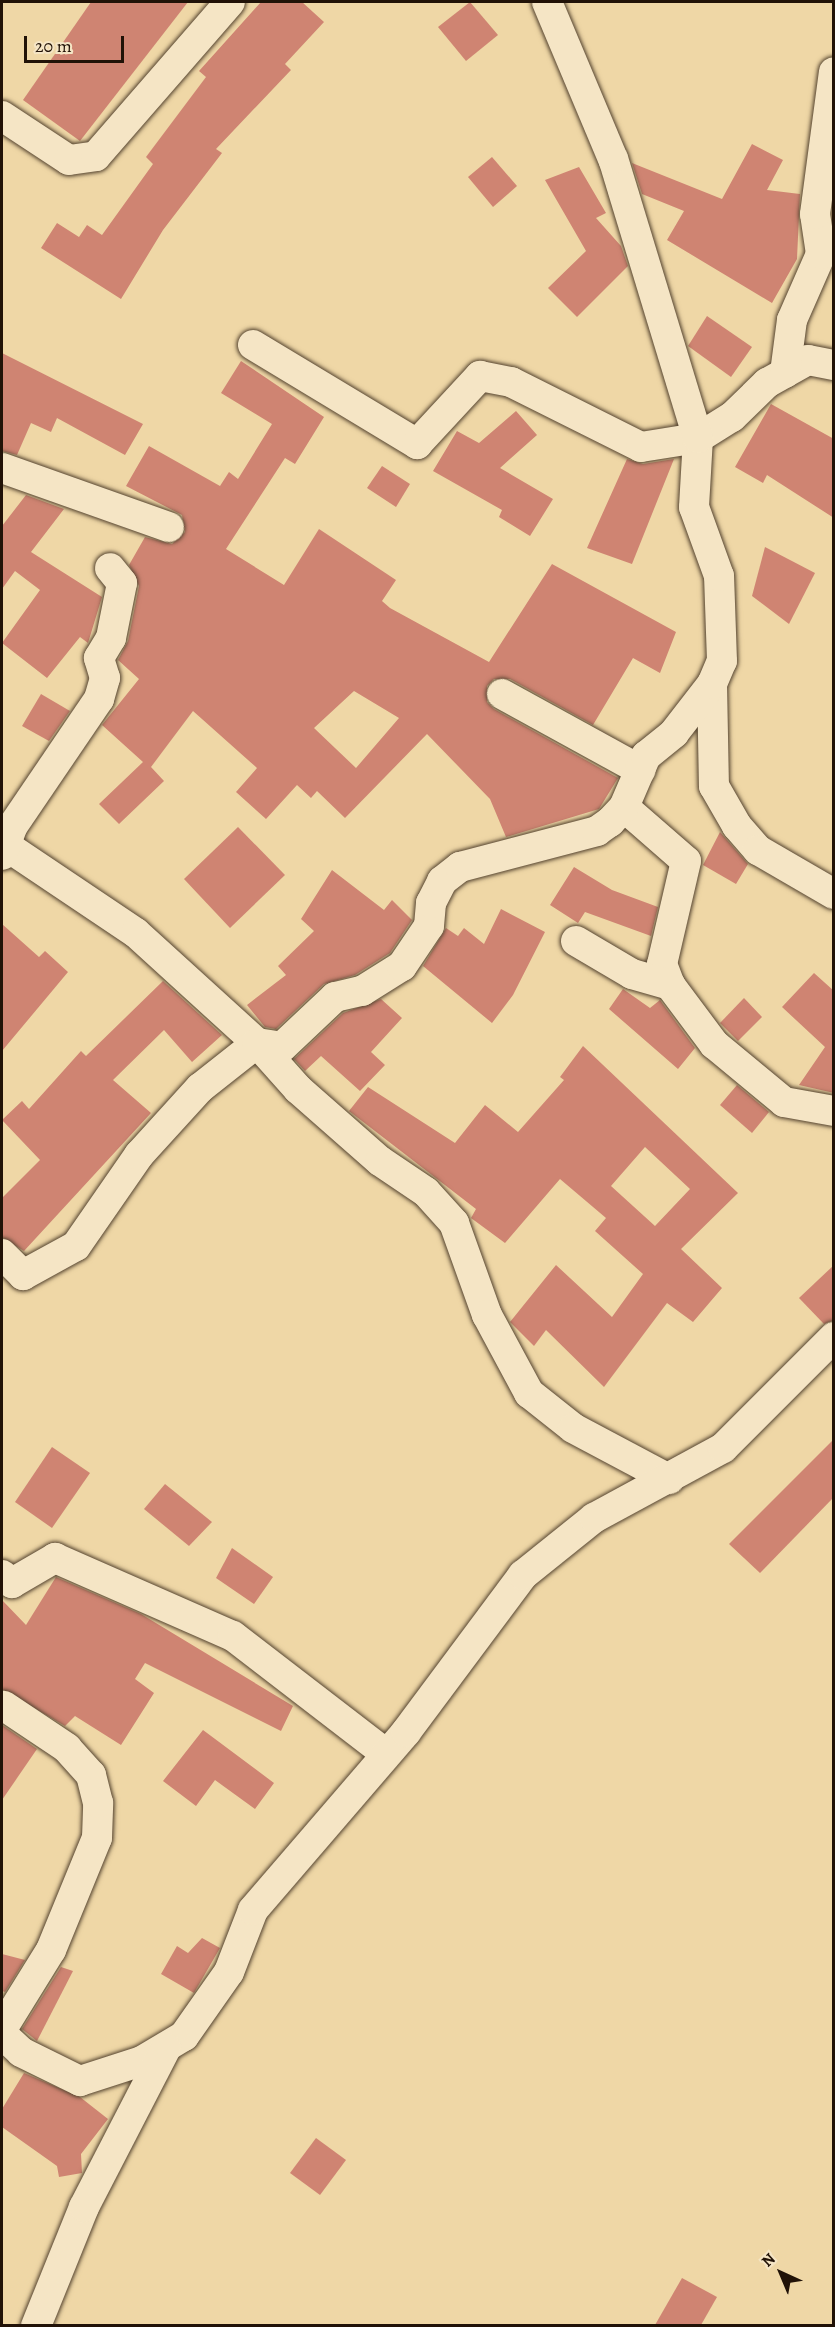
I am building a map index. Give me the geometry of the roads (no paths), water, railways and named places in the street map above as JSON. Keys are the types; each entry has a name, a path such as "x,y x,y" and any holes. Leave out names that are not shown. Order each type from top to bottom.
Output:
{"street":[{"path":"5,128 69,160 96,156 230,2"},
{"path":"2,1254 23,1275 76,1246 139,1155 200,1088 257,1043 282,1047 335,997 362,991 402,966 429,926 431,903 442,881 460,867 597,831 624,807 640,770 712,684 722,661 719,576 694,507 698,438 614,159 547,2"},
{"path":"785,373 792,320 821,254 815,214 833,80"},
{"path":"253,345 417,444 480,376 511,382 640,447 698,438 785,373 808,360 834,365"},
{"path":"2,468 169,527"},
{"path":"110,568 122,583 111,638 99,658 105,678 99,699 12,827 3,849 136,933 257,1043 298,1089 380,1161 426,1192 454,1223 487,1315 529,1393 573,1428 669,1479"},
{"path":"712,684 714,786 736,826 758,850 834,894"},
{"path":"502,694 640,770"},
{"path":"624,807 686,861 662,964 670,985 714,1044 784,1102 834,1111"},
{"path":"576,941 632,974 670,985"},
{"path":"36,2325 84,2207 166,2048 210,2006 253,1910 386,1754 522,1575 594,1518 723,1449 834,1337"},
{"path":"2,1575 12,1583 55,1558 233,1636 386,1754"},
{"path":"2,2029 51,1950 97,1838 98,1803 92,1775 67,1748 4,1706"},
{"path":"2,2034 21,2052 80,2081 166,2048"}]}
